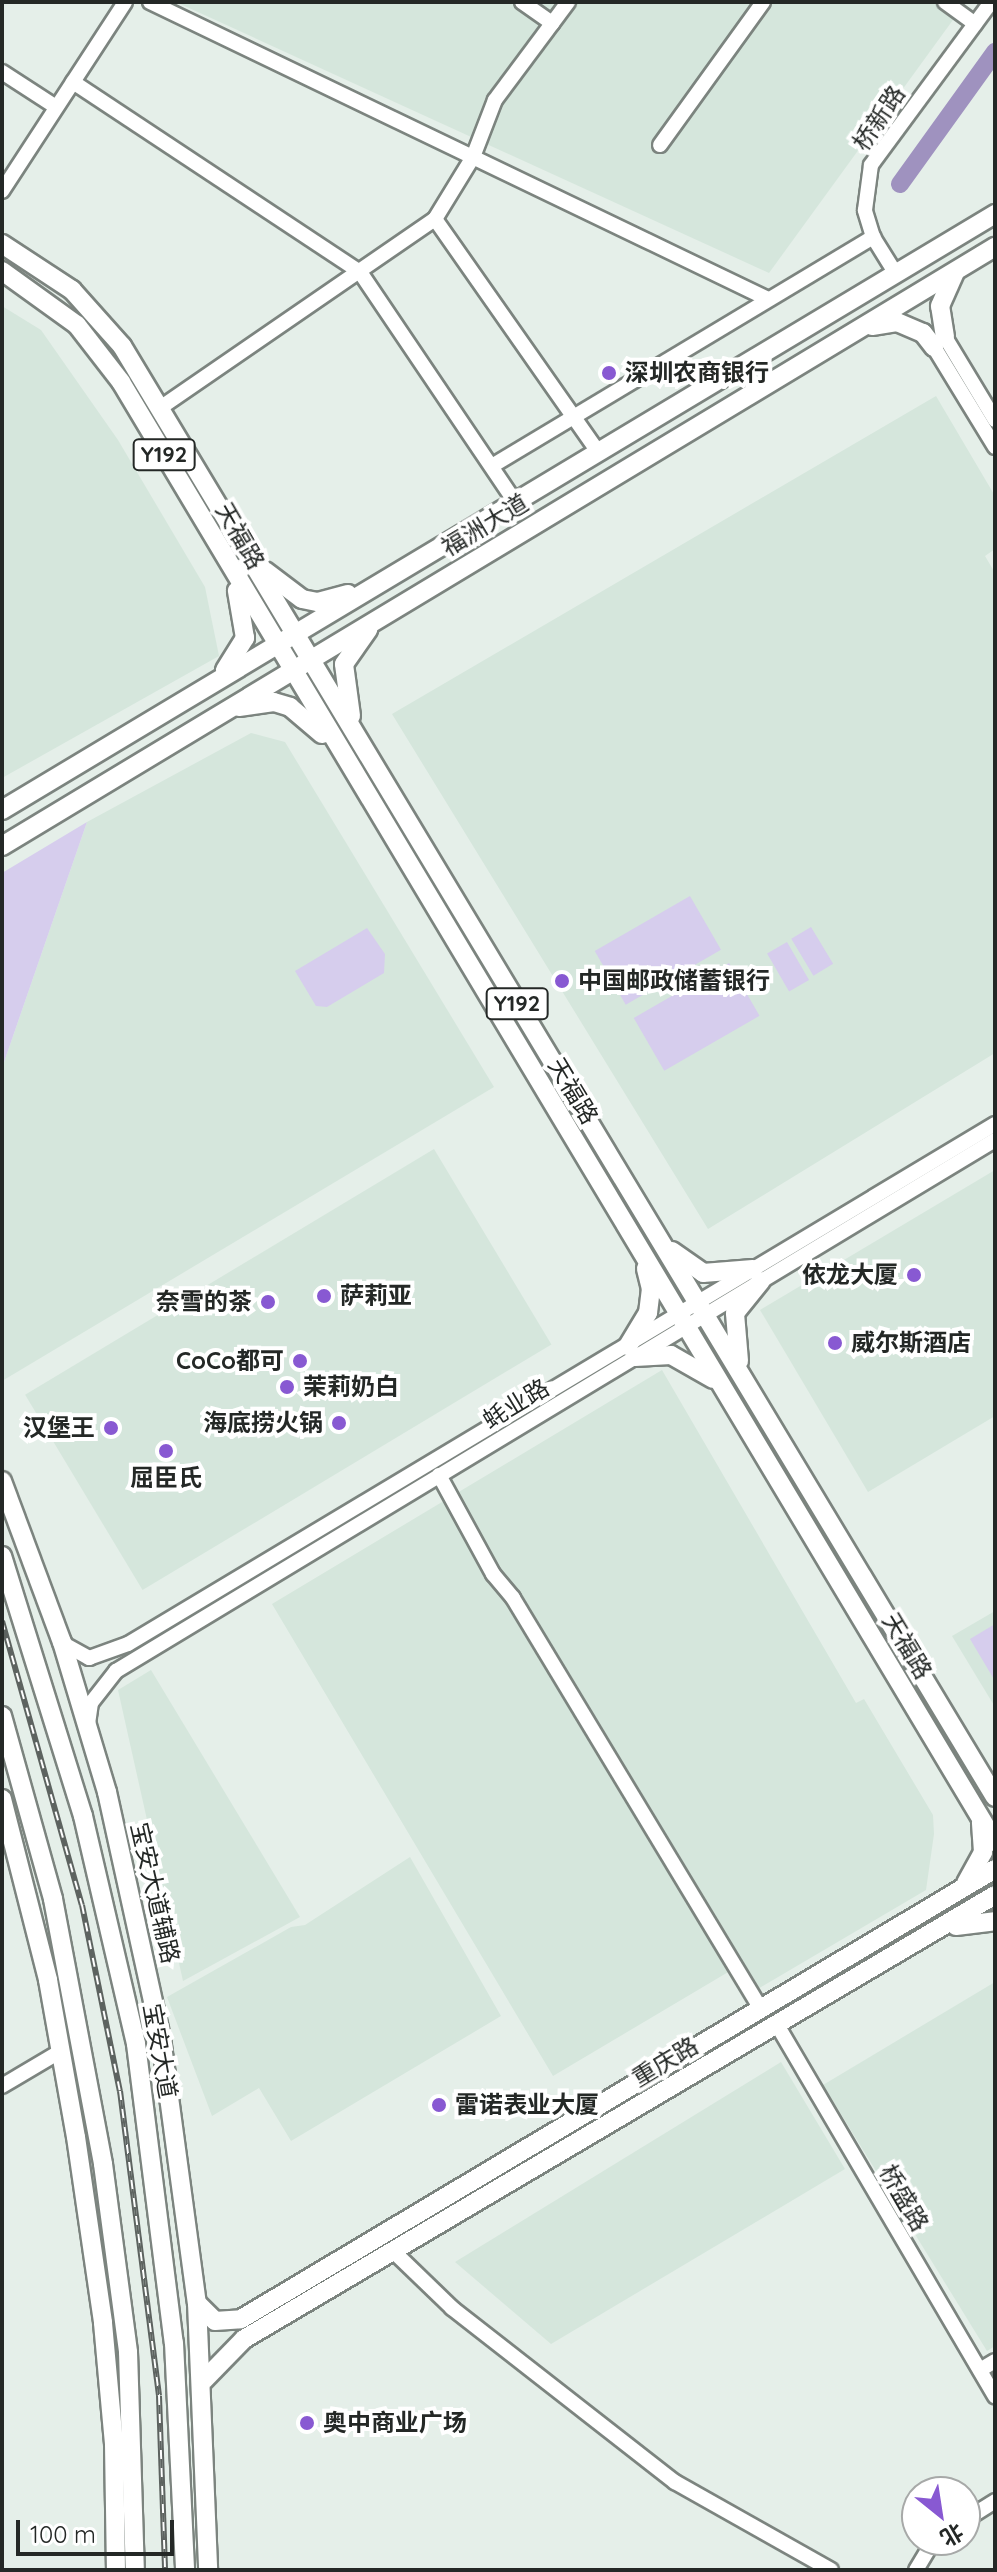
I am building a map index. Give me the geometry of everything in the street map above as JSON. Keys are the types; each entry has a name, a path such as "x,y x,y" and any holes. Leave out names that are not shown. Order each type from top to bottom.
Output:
{"main road":[{"name":"福洲大道","path":"2,810 995,214"},
{"name":"天福路","path":"2,244 90,307 160,408 995,1797"},
{"name":"福洲大道","path":"2,846 995,247"},
{"name":"天福路","path":"2,271 53,305 95,344 995,1842"},
{"path":"861,328 897,322 939,342 940,306 957,271"},
{"path":"244,549 302,599 336,599 381,582"},
{"path":"199,691 228,667 245,638 240,597 225,558"},
{"path":"356,734 343,680 344,664 352,648 393,608"},
{"path":"218,715 252,703 276,702 307,720 341,753"},
{"path":"654,1232 703,1273 757,1275"},
{"path":"635,1240 651,1289 648,1313 632,1352 686,1359 710,1376 734,1406"},
{"path":"751,1394 736,1352 733,1324 741,1300 757,1275"},
{"name":"宝安大道辅路","path":"2,1481 62,1642 88,1728 116,1830 161,2038 197,2303 204,2380 208,2570"},
{"name":"宝安大道","path":"2,1556 42,1672 113,1935 154,2157 182,2431 185,2570"},
{"path":"2,1716 53,1899 103,2164 128,2352 135,2570"},
{"path":"2,1799 61,2051 103,2323 114,2444 116,2570"},
{"path":"978,1812 988,1866"},
{"path":"113,1935 116,1830"},
{"name":"重庆路","path":"197,2303 215,2321 234,2322 948,1897 988,1866"},
{"name":"重庆路","path":"204,2380 235,2345 995,1895"},
{"path":"926,1934 976,1920 995,1921"},
{"path":"309,2278 319,2295"}],"street":[{"path":"2,191 125,2"},
{"path":"150,2 766,298"},
{"path":"522,2 552,23"},
{"path":"160,408 435,219 473,157 495,100 568,2"},
{"path":"660,145 763,2"},
{"path":"945,2 975,24"},
{"name":"桥新路","path":"896,274 873,237 864,190 871,165 991,2"},
{"path":"2,72 56,107"},
{"path":"73,82 360,272 515,502"},
{"path":"435,219 598,452"},
{"path":"492,466 766,298 873,237"},
{"path":"939,342 995,420"},
{"path":"939,342 995,447"},
{"name":"蚝业路","path":"88,1728 91,1703 116,1671 439,1475 995,1124"},
{"name":"蚝业路","path":"757,1275 995,1140"},
{"name":"蚝业路","path":"62,1642 89,1658 113,1653 632,1352"},
{"path":"439,1475 493,1574 513,1598 761,2009"},
{"name":"桥盛路","path":"776,2023 995,2396"},
{"path":"2,2086 61,2051"},
{"path":"393,2251 452,2308 675,2482 831,2570"},
{"path":"980,2370 995,2361"}],"shaded area":[{"path":"176,2 966,2 769,273"},
{"path":"2,306 41,330 118,440 205,587 219,656 2,778"},
{"path":"936,396 995,496 995,549 985,556 995,573 995,1053 708,1229 392,714"},
{"path":"251,733 285,742 494,1087 2,1381 2,1068 87,822"},
{"path":"87,822 2,1068 2,873"},
{"path":"690,896 721,950 626,1005 595,951"},
{"path":"811,927 833,964 813,976 791,939"},
{"path":"367,928 385,954 384,973 327,1007 316,1006 295,971"},
{"path":"787,942 809,980 789,992 767,953"},
{"path":"729,963 760,1016 664,1071 634,1018"},
{"path":"434,1149 551,1344 143,1590 25,1395"},
{"path":"995,1170 995,1416 868,1492 760,1310"},
{"path":"662,1370 856,1703 864,1699 933,1815 934,1834 926,1890 751,1993 735,1968 553,2076 272,1604"},
{"path":"995,1611 995,1707 952,1636"},
{"path":"995,1624 995,1681 970,1639"},
{"path":"151,1670 300,1917 183,1981 118,1690"},
{"path":"410,1857 501,2016 291,2141 259,2088 212,2116 167,1997 291,1927 305,1925"},
{"path":"995,1982 995,2346 987,2351 823,2085"},
{"path":"781,2062 845,2169 551,2344 455,2262"}],"waterway":[{"path":"900,184 995,52"}],"railway":[{"path":"2,1621 82,1905 120,2091 159,2396 165,2570"}],"place":[{"name":"深圳农商银行","path":"609,373"},
{"name":"中国邮政储蓄银行","path":"562,981"},
{"name":"依龙大厦","path":"914,1275"},
{"name":"萨莉亚","path":"324,1296"},
{"name":"奈雪的茶","path":"268,1302"},
{"name":"威尔斯酒店","path":"835,1343"},
{"name":"CoCo都可","path":"300,1361"},
{"name":"茉莉奶白","path":"287,1387"},
{"name":"海底捞火锅","path":"339,1423"},
{"name":"汉堡王","path":"111,1428"},
{"name":"屈臣氏","path":"166,1451"},
{"name":"雷诺表业大厦","path":"439,2105"},
{"name":"奥中商业广场","path":"307,2423"}]}
